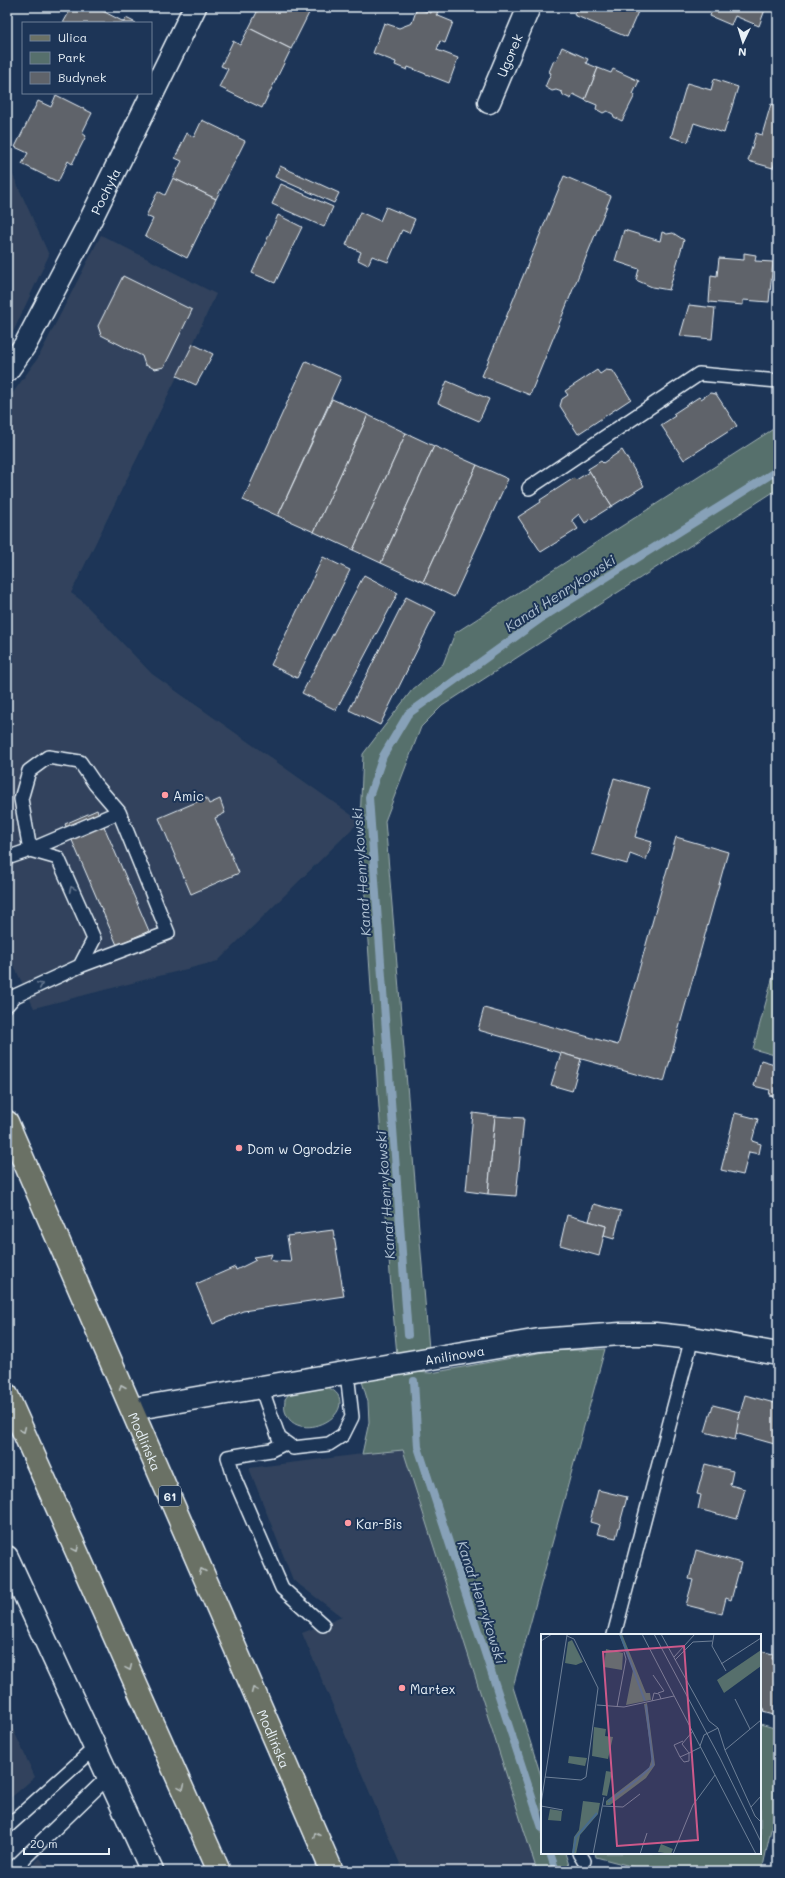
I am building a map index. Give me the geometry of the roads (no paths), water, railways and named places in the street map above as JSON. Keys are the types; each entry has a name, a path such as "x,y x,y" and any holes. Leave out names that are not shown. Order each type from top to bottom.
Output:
{"main road":[{"name":"Modlińska","path":"7,1122 332,1871"},
{"path":"7,1395 219,1871"}],"street":[{"name":"Pochyła","path":"7,371 25,344 86,229 195,7"},
{"name":"Ugorek","path":"489,102 529,7"},
{"name":"Anilinowa","path":"132,1409 538,1340 641,1334 692,1338 778,1354"},
{"path":"7,1556 152,1871"}],"lane":[{"path":"529,488 699,374 778,381"},
{"path":"7,1005 15,996 80,966 168,933 118,812 95,784 80,762 48,757 29,771 21,799 30,850"},
{"path":"7,858 30,850 118,812"},
{"path":"30,850 58,858 94,939 80,966"},
{"path":"614,1634 692,1338"},
{"path":"261,1388 279,1438 293,1448 329,1444 343,1435 352,1416 347,1373"},
{"path":"286,1443 271,1450 228,1457 235,1480 282,1588 323,1625"},
{"path":"7,1827 96,1747"},
{"path":"11,1871 109,1776"}],"waterway":[{"name":"Kanał Henrykowski","path":"408,1335 369,797 383,756 408,714 543,617 778,470"},
{"name":"Kanał Henrykowski","path":"414,1381 418,1447 541,1825"},
{"name":"Kanał Henrykowski","path":"550,1854 556,1871"}],"place":[{"name":"Amic","path":"165,795"},
{"name":"Dom w Ogrodzie","path":"239,1148"},
{"name":"Kar-Bis","path":"348,1523"},
{"name":"Martex","path":"402,1688"}]}
